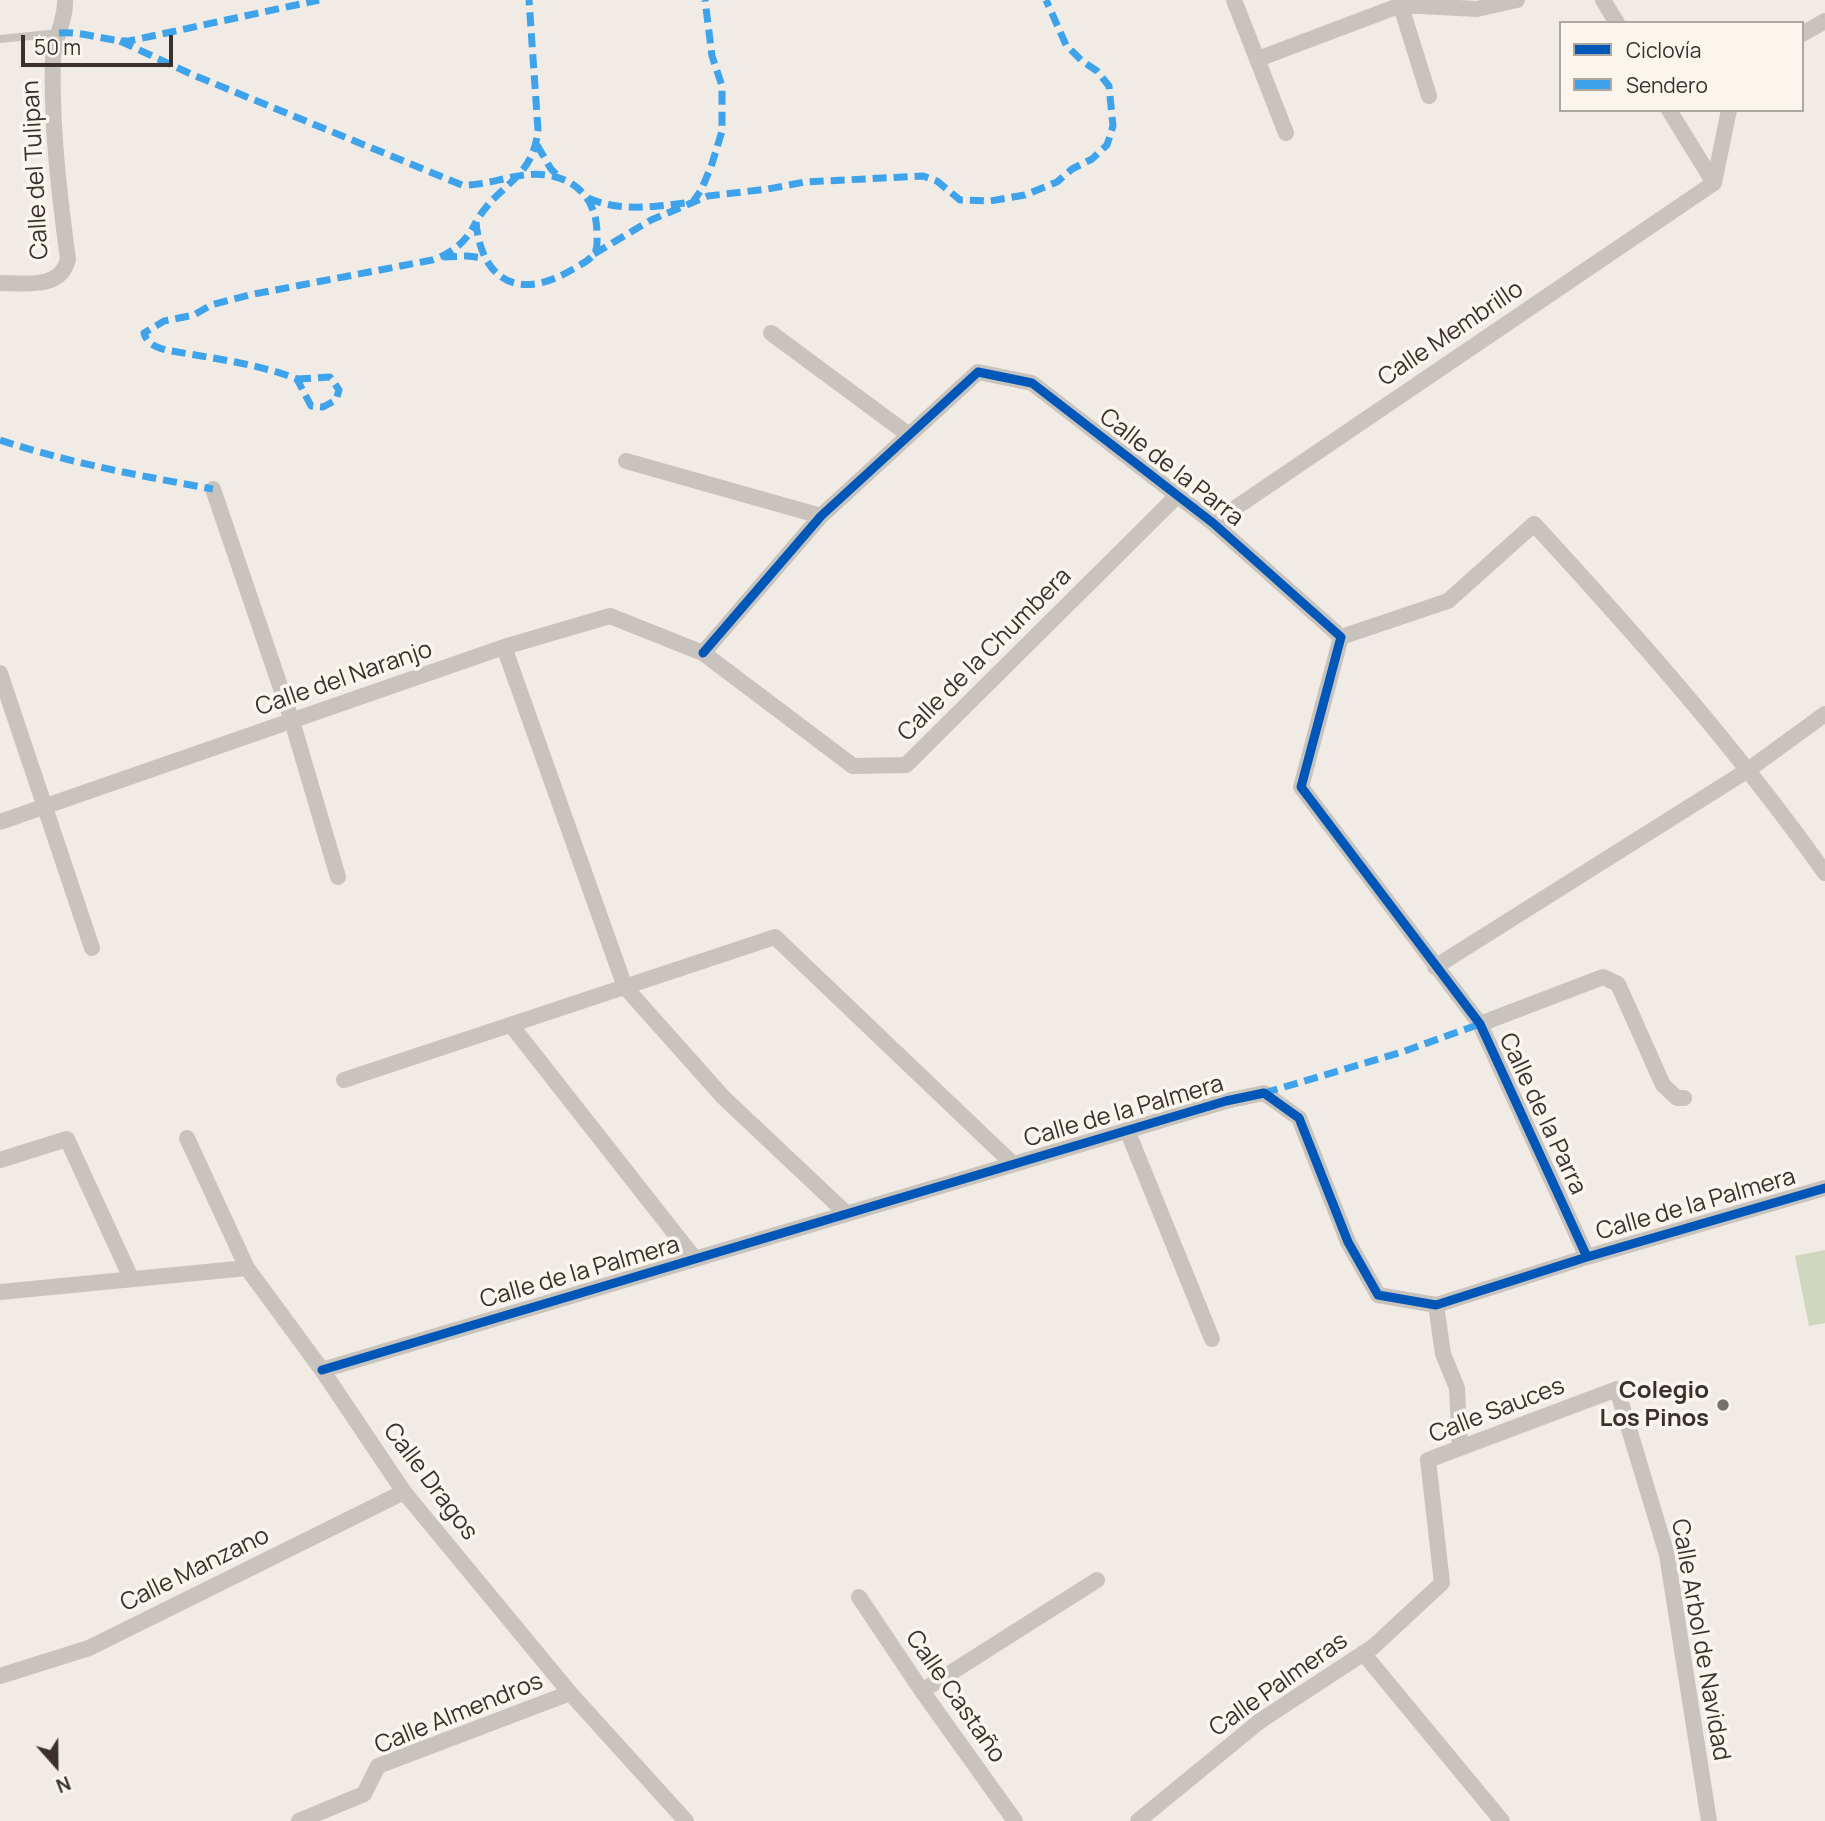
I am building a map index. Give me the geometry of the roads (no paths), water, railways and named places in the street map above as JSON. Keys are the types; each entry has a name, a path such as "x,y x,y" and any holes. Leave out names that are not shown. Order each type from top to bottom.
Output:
{"street":[{"name":"Calle del Tulipan","path":"0,283 49,282 63,274 68,259 55,141 53,55 66,8 65,0"},
{"path":"1234,0 1286,133"},
{"path":"1258,59 1400,3 1477,9 1517,0"},
{"path":"1603,0 1616,21"},
{"path":"1400,3 1429,96"},
{"path":"1804,33 1825,21"},
{"path":"1670,112 1714,183"},
{"path":"1714,183 1729,112"},
{"name":"Calle Membrillo","path":"1213,523 1714,183"},
{"path":"771,333 909,435"},
{"name":"Calle de la Parra","path":"703,653 821,516 978,372 1032,383 1213,523 1341,636 1301,787 1480,1024 1587,1257"},
{"path":"626,461 821,516"},
{"path":"213,489 292,721 338,877"},
{"name":"Calle de la Chumbera","path":"703,653 853,766 906,765 1177,496"},
{"path":"1341,636 1448,601 1534,524 1648,649 1748,770 1825,873"},
{"name":"Calle del Naranjo","path":"0,822 505,647 610,616 703,653"},
{"path":"505,647 625,987 723,1097 847,1214"},
{"path":"0,673 92,948"},
{"path":"1435,967 1748,770 1825,714"},
{"name":"Calle de la Palmera","path":"344,1080 775,937 1013,1164"},
{"path":"1480,1024 1603,977 1609,978 1618,984 1663,1085 1677,1098 1684,1098"},
{"name":"Calle de la Palmera","path":"511,1025 695,1259"},
{"name":"Calle de la Palmera","path":"322,1370 1127,1130 1226,1101 1264,1093 1298,1118 1348,1242 1378,1295 1436,1305 1587,1257 1825,1188"},
{"path":"1127,1130 1212,1339"},
{"name":"Calle Dragos","path":"187,1138 247,1268 322,1370 404,1492 570,1693 686,1821"},
{"path":"0,1160 67,1139 131,1278"},
{"path":"0,1292 247,1268"},
{"path":"1436,1305 1443,1354 1457,1388 1460,1448"},
{"name":"Calle Sauces","path":"1442,1583 1428,1460 1617,1389"},
{"name":"Calle Arbol de Navidad","path":"1617,1389 1667,1556 1710,1821"},
{"name":"Calle Manzano","path":"0,1676 89,1648 404,1492"},
{"path":"922,1691 1097,1580"},
{"name":"Calle Palmeras","path":"1138,1821 1260,1721 1373,1647 1442,1583"},
{"name":"Calle Castaño","path":"859,1597 1015,1821"},
{"path":"1363,1653 1502,1821"},
{"name":"Calle Almendros","path":"299,1821 364,1794 378,1766 570,1693"}],"lane":[{"path":"0,39 59,33"}],"place":[{"name":"Colegio Los Pinos","path":"1723,1405"}]}
